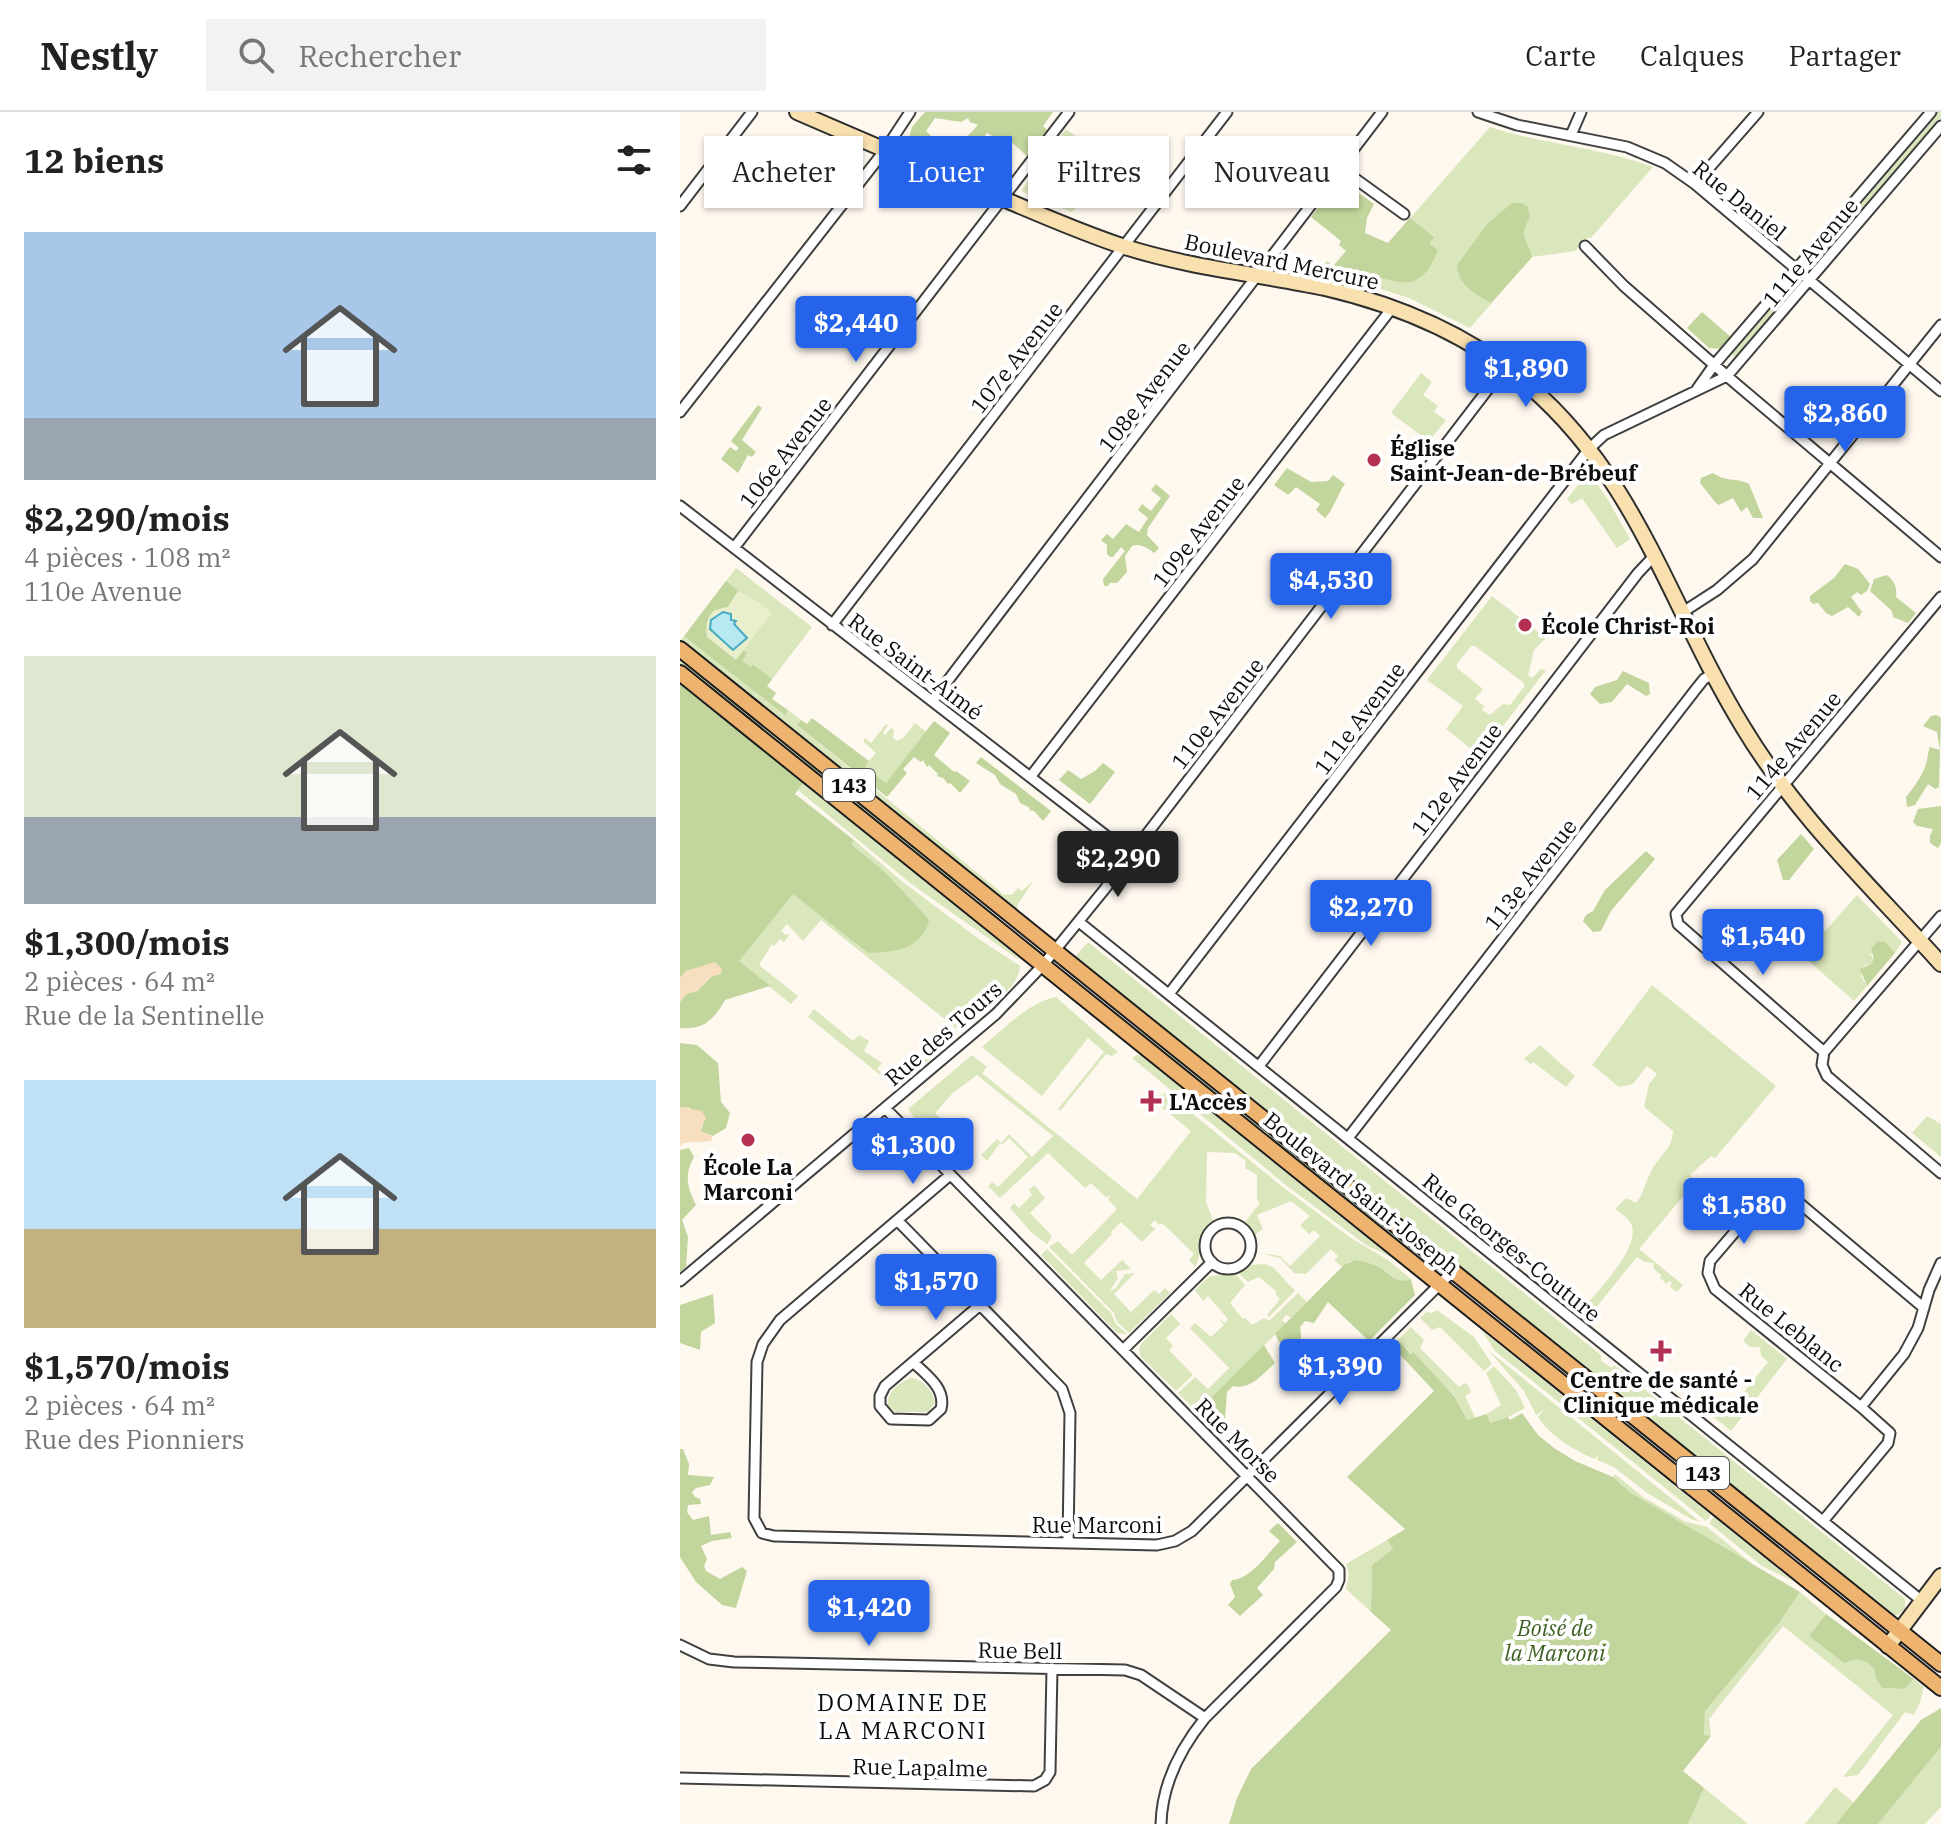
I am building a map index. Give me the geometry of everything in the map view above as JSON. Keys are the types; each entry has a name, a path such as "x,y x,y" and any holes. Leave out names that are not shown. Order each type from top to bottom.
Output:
{"main road":[{"name":"Boulevard Saint-Joseph","path":"680,649 1941,1664"},
{"name":"Boulevard Saint-Joseph","path":"680,673 1941,1688"}],"street":[{"path":"680,206 752,112"},
{"name":"Boulevard Mercure","path":"797,112 879,147"},
{"path":"894,136 910,112"},
{"name":"106e Avenue","path":"1012,187 1069,112"},
{"name":"107e Avenue","path":"832,625 1227,112"},
{"name":"108e Avenue","path":"1359,141 1382,112"},
{"name":"Rue Daniel","path":"1478,112 1517,125 1643,153 1665,163 1695,184 1941,391"},
{"path":"1571,135 1581,112"},
{"path":"1695,184 1758,112"},
{"name":"111e Avenue","path":"1697,389 1714,365 1931,112"},
{"name":"111e Avenue","path":"1169,994 1589,449 1604,435 1727,376 1941,126"},
{"path":"680,412 879,158"},
{"path":"1359,181 1404,214"},
{"name":"Boulevard Mercure","path":"1012,202 1124,246 1181,262 1346,293 1392,308 1471,344 1505,367 1540,396 1589,449 1623,496 1713,674 1743,728 1782,786 1824,838 1941,964"},
{"name":"106e Avenue","path":"734,548 996,208"},
{"name":"108e Avenue","path":"933,700 1309,208"},
{"path":"1585,246 1617,280 1714,365 1941,557"},
{"name":"109e Avenue","path":"1031,776 1392,308"},
{"path":"1683,612 1743,570 1941,325"},
{"name":"110e Avenue","path":"1043,965 1505,367"},
{"name":"Rue Saint-Aimé","path":"680,506 1131,855"},
{"name":"112e Avenue","path":"1259,1066 1638,573 1655,555"},
{"name":"114e Avenue","path":"1824,1052 1678,924 1675,918 1678,910 1941,597"},
{"name":"113e Avenue","path":"1348,1138 1696,689 1713,674"},
{"path":"1941,916 1824,1052 1822,1065 1827,1076 1941,1173"},
{"name":"Rue Georges-Couture","path":"1079,922 1922,1601"},
{"name":"Rue des Tours","path":"680,1281 996,1014 1043,965"},
{"name":"Rue Morse","path":"885,1108 1339,1570 1336,1587 1205,1718 1189,1738 1175,1765 1164,1799 1161,1824"},
{"path":"950,1175 898,1221 1057,1382 1070,1413 1068,1542"},
{"name":"Rue Leblanc","path":"1823,1521 1890,1441 1890,1433 1715,1289 1708,1273 1710,1261 1763,1199 1772,1193 1783,1193 1791,1196 1924,1308"},
{"name":"Rue Marconi","path":"898,1221 780,1320 759,1352 754,1518 760,1531 774,1536 1157,1545 1175,1541 1192,1531 1453,1271"},
{"path":"1227,1223 1241,1227 1250,1240 1245,1260 1235,1267 1225,1268 1212,1262 1207,1256 1205,1241 1213,1228 1227,1223"},
{"path":"1123,1350 1212,1262"},
{"path":"1861,1407 1904,1354 1918,1328 1941,1263"},
{"path":"914,1363 940,1390 941,1409 929,1420 891,1419 881,1409 881,1392 887,1384 980,1305"},
{"path":"1888,1646 1941,1576"},
{"name":"Rue Bell","path":"680,1645 705,1657 725,1661 1133,1672 1205,1718"},
{"name":"Rue Lapalme","path":"680,1778 1034,1786 1045,1780 1050,1770 1052,1668"}],"green space":[{"path":"925,112 1053,112 1043,126 1047,130 1042,136 1028,136 1027,156 1012,143 1012,136 987,133 985,136 968,136 978,125 968,118 961,122 935,118 926,131 931,136 910,136 912,127"},
{"path":"1937,112 1941,112 1941,118 1815,267 1810,267 1812,261"},
{"path":"1490,127 1653,167 1591,238 1575,251 1532,257 1470,328 1409,298 1355,281"},
{"path":"1066,129 1075,136 1073,136 1061,136"},
{"path":"1028,181 1028,194 1021,191"},
{"path":"1359,193 1374,204 1367,218 1365,233 1388,243 1410,218 1434,237 1429,244 1438,250 1424,274 1408,282 1362,273 1355,281 1302,270 1306,261 1323,267 1327,261 1333,266 1346,251 1339,245 1341,241 1311,217 1318,208 1359,208"},
{"path":"1512,203 1522,203 1528,207 1530,217 1524,233 1532,257 1491,303 1464,283 1457,265 1488,223"},
{"path":"1790,286 1795,286 1795,290 1746,348 1734,357 1732,354 1736,347"},
{"path":"1702,312 1732,338 1722,349 1709,348 1687,328"},
{"path":"1421,373 1432,382 1423,395 1438,406 1434,412 1446,420 1423,449 1420,447 1426,439 1391,413"},
{"path":"758,405 762,408 742,440 756,452 752,457 748,455 738,473 721,459 730,447 736,451 739,448 731,441"},
{"path":"1287,468 1311,482 1328,481 1333,475 1345,484 1325,518 1316,510 1320,504 1296,487 1288,495 1274,485"},
{"path":"1713,473 1749,484 1763,518 1753,518 1747,507 1741,512 1733,498 1719,505 1716,503 1700,483 1701,478"},
{"path":"1590,474 1630,539 1617,548 1582,498 1572,504 1567,499"},
{"path":"1156,484 1170,496 1148,528 1147,535 1159,548 1154,553 1141,546 1132,546 1125,556 1127,572 1117,583 1104,586 1103,579 1125,551 1121,547 1110,557 1107,545 1101,540 1107,534 1113,539 1126,524 1139,532 1148,518 1138,510 1142,504 1151,511 1161,498 1151,490"},
{"path":"1845,564 1858,569 1870,584 1867,591 1861,595 1857,592 1851,597 1862,612 1859,617 1848,607 1832,616 1818,603 1810,601 1810,596 1834,578"},
{"path":"736,568 812,627 760,695 785,715 788,710 801,720 797,725 1003,894 1012,895 1018,888 1022,891 1034,880 1017,910 680,641 684,636 728,669 693,625"},
{"path":"1887,575 1895,585 1896,597 1916,613 1908,623 1893,617 1892,611 1870,591 1874,579"},
{"path":"726,581 738,591 728,607 714,610 709,615 736,659 743,650 747,653 742,661 772,679 767,686 776,693 772,699 788,710 785,715 684,636"},
{"path":"738,591 772,613 736,660 707,637 706,631 710,616 728,607"},
{"path":"1492,596 1546,638 1534,650 1528,676 1532,678 1541,669 1546,670 1480,756 1446,729 1463,706 1427,680","holes":["1471,646 1524,683 1510,705 1503,704 1490,715 1482,710 1484,706 1475,699 1483,689 1457,668"]},
{"path":"680,657 965,886 963,889 680,665"},
{"path":"1623,671 1649,683 1650,694 1646,696 1627,684 1612,702 1600,704 1590,694 1595,687 1617,680"},
{"path":"680,684 803,783 795,794 854,840 851,844 886,873 927,917 929,922 919,939 905,948 868,953 793,894 739,961 770,986 725,1000 717,1013 701,1025 680,1028 680,1002 686,994 697,991 711,977 715,963 686,971 680,978"},
{"path":"1931,716 1941,718 1939,787 1935,789 1928,784 1915,805 1907,807 1906,797 1926,765 1930,747 1940,750 1937,732 1923,726"},
{"path":"812,718 869,761 865,767 886,783 934,721 950,733 934,755 970,781 960,793 937,776 923,760 921,762 914,757 903,769 907,773 887,797 797,725 801,720 807,724"},
{"path":"915,723 926,732 886,783 864,767 876,753 863,741 865,738 871,743 886,724 883,733 885,735 891,728 897,741"},
{"path":"981,757 1051,811 1043,821 1020,803 1016,794 1000,784 995,775 976,763"},
{"path":"1103,763 1115,772 1090,804 1059,780 1068,770 1081,779"},
{"path":"803,783 1019,960 910,883 798,790"},
{"path":"1941,806 1941,843 1938,848 1930,843 1933,829 1917,826 1913,822 1918,809"},
{"path":"1801,834 1814,849 1789,880 1783,880 1777,860"},
{"path":"854,840 904,883 1020,966 1018,976 1005,993 963,1029 957,1029 821,920 803,941 787,924 781,931 790,934 784,942 780,939 774,946 772,944 759,965 798,996 791,1004 738,961 793,893 868,953 927,917 886,873 850,844"},
{"path":"1646,851 1655,859 1611,911 1601,931 1593,932 1583,921 1586,915 1593,911 1605,890"},
{"path":"1857,895 1902,942 1895,953 1890,947 1870,954 1874,959 1871,964 1865,965 1861,976 1867,986 1854,1001 1803,956"},
{"path":"1805,922 1815,930 1825,931 1803,956 1781,933 1785,926"},
{"path":"1878,941 1885,942 1895,953 1867,986 1860,969 1871,964 1874,959 1871,949"},
{"path":"1088,942 1601,1355 1601,1361 1612,1368 1614,1365 1905,1599 1905,1609 1898,1615 1891,1615 1076,960 1075,957"},
{"path":"1652,985 1776,1086 1715,1158 1711,1156 1690,1175 1695,1182 1639,1249 1683,1285 1677,1292 1670,1287 1672,1283 1669,1281 1667,1284 1660,1278 1653,1263 1637,1257 1594,1310 1600,1315 1595,1322 1548,1284 1554,1279 1578,1303 1587,1304 1619,1265 1631,1241 1633,1231 1630,1222 1615,1209 1626,1198 1636,1203 1654,1166 1670,1144 1673,1131 1644,1107 1649,1084 1657,1074 1647,1066 1633,1084 1619,1087 1592,1065"},
{"path":"1056,997 1118,1052 1112,1056 1106,1054 1060,1111 1058,1109 1104,1052 1088,1038 1042,1096 982,1047 1026,1011"},
{"path":"814,1009 853,1041 859,1035 869,1041 864,1051 882,1063 877,1069 891,1080 889,1082 808,1017"},
{"path":"938,1029 947,1035 947,1046 913,1073 906,1076 901,1074 896,1064 902,1069 941,1036"},
{"path":"1137,1029 1174,1054 1432,1266 1430,1268 1135,1031"},
{"path":"680,1043 697,1045 718,1063 721,1102 730,1113 726,1128 713,1136 700,1131 703,1126 690,1108 680,1107"},
{"path":"1540,1045 1575,1076 1566,1087 1533,1062 1531,1064 1524,1059"},
{"path":"972,1055 987,1067 982,1073 1137,1199 1191,1131 1155,1102 1153,1097 1167,1093 1284,1188 1411,1279 1402,1281 1378,1267 1361,1263 1349,1261 1342,1267 1334,1260 1338,1256 1331,1249 1306,1274 1294,1273 1280,1258 1260,1253 1280,1256 1290,1266 1320,1236 1314,1230 1309,1234 1300,1225 1310,1216 1291,1201 1257,1215 1263,1229 1255,1235 1245,1222 1260,1203 1257,1200 1257,1175 1245,1168 1246,1161 1235,1153 1207,1152 1206,1202 1213,1220 1201,1237 1195,1267 1189,1260 1194,1254 1155,1220 1150,1225 1155,1229 1142,1242 1121,1222 1084,1263 1101,1280 1122,1260 1131,1269 1116,1271 1118,1278 1109,1292 1116,1288 1125,1274 1135,1273 1114,1294 1131,1312 1154,1290 1159,1294 1165,1288 1170,1293 1129,1333 1117,1322 1114,1313 1049,1247 1058,1241 1072,1255 1117,1209 1108,1199 1111,1196 1106,1197 1091,1183 1085,1188 1048,1153 1000,1198 988,1186 992,1182 998,1187 1028,1157 1009,1138 1002,1145 1000,1143 987,1161 981,1155 997,1139 1001,1143 1009,1134 1032,1157 1053,1136 977,1075 953,1093 935,1113 970,1150 961,1158 936,1132 939,1128 933,1121 928,1125 915,1119 908,1109"},
{"path":"1141,1055 1391,1257 1366,1245 1287,1186 1132,1058"},
{"path":"1927,1116 1941,1124 1941,1157 1912,1133"},
{"path":"689,1148 694,1157 688,1181 696,1205 682,1220 688,1237 686,1267 680,1272 680,1150"},
{"path":"1034,1185 1045,1198 1030,1213 1052,1236 1047,1244 1032,1233 1010,1208 1014,1203 1019,1208 1032,1195 1029,1190"},
{"path":"1047,1249 1111,1313 1116,1324 1127,1334 1117,1333 1041,1255"},
{"path":"1355,1260 1378,1267 1398,1280 1411,1279 1415,1295 1369,1341 1328,1302 1314,1323 1305,1321 1300,1327 1300,1339 1295,1346 1292,1348 1279,1342 1275,1334 1345,1264"},
{"path":"1250,1265 1273,1267 1295,1291 1269,1317 1267,1315 1280,1299 1275,1294 1277,1292 1259,1277 1248,1282 1238,1273"},
{"path":"1236,1274 1245,1285 1230,1303 1252,1325 1264,1318 1269,1321 1298,1293 1307,1302 1291,1318 1286,1315 1282,1320 1286,1324 1197,1412 1178,1393 1195,1377 1208,1389 1229,1368 1190,1328 1195,1323 1211,1337 1224,1325 1219,1319 1225,1323 1228,1319 1208,1296 1203,1301 1195,1290 1210,1276"},
{"path":"713,1294 715,1323 701,1332 700,1350 680,1343 680,1305"},
{"path":"1437,1310 1474,1337 1492,1364 1484,1371 1440,1327 1432,1330 1420,1318 1426,1312"},
{"path":"1171,1314 1186,1330 1180,1324 1166,1338 1173,1346 1169,1350 1193,1375 1176,1391 1141,1357 1139,1350 1141,1344"},
{"path":"1411,1327 1424,1340 1420,1348 1459,1387 1465,1383 1468,1385 1471,1392 1465,1396 1475,1417 1467,1420 1455,1396 1398,1340"},
{"path":"1751,1330 1787,1359 1731,1431 1712,1416 1717,1412 1725,1416 1768,1362 1761,1356 1760,1347 1750,1347 1743,1341"},
{"path":"1482,1331 1711,1515 1706,1521 1495,1351"},
{"name":"Boisé de la Marconi","path":"1398,1340 1455,1397 1467,1420 1487,1414 1490,1423 1508,1417 1510,1420 1522,1413 1538,1435 1554,1448 1575,1461 1613,1477 1631,1493 1800,1592 1779,1623 1705,1711 1704,1735 1711,1736 1683,1771 1704,1788 1688,1824 1229,1824 1251,1769 1391,1630 1371,1612 1372,1565 1393,1549 1387,1540 1405,1529 1347,1477 1434,1391 1392,1346"},
{"path":"1264,1345 1275,1363 1251,1384 1233,1386 1227,1392 1225,1419 1219,1423 1202,1407"},
{"path":"1488,1350 1699,1521 1647,1493 1614,1467 1597,1460 1598,1455 1595,1459 1587,1456 1556,1437 1538,1417 1544,1410 1536,1415 1524,1391"},
{"path":"1494,1366 1516,1390 1525,1408 1490,1423 1487,1414 1501,1405 1486,1373"},
{"path":"911,1378 927,1386 932,1394 935,1402 928,1412 896,1412 888,1406 894,1389"},
{"path":"680,1449 683,1449 689,1464 688,1475 714,1477 710,1485 692,1492 701,1504 688,1505 687,1512 693,1520 709,1516 711,1535 730,1532 732,1538 701,1546 707,1559 704,1566 706,1571 720,1579 742,1567 747,1571 736,1608 722,1605 696,1582 680,1557"},
{"path":"1615,1474 1643,1497 1684,1521 1707,1527 1756,1567 1631,1493 1613,1477"},
{"path":"1714,1517 1793,1581 1762,1566 1709,1523"},
{"path":"1278,1523 1297,1542 1275,1562 1274,1569 1257,1588 1263,1595 1240,1616 1228,1605 1235,1597 1230,1584 1232,1580 1252,1571 1280,1541 1269,1531"},
{"path":"1387,1540 1393,1549 1372,1565 1371,1612 1346,1589 1349,1575 1346,1564"},
{"path":"1800,1592 1826,1614 1809,1636 1844,1662 1860,1660 1870,1664 1882,1688 1904,1689 1914,1679 1924,1687 1914,1715 1905,1712 1858,1775 1843,1777 1893,1715 1783,1626 1709,1719 1711,1736 1704,1736 1705,1711 1779,1623"},
{"path":"1826,1614 1914,1679 1904,1689 1882,1688 1874,1668 1866,1662 1856,1660 1844,1663 1809,1636"},
{"path":"1941,1708 1941,1747 1878,1824 1836,1824 1921,1720"},
{"path":"1941,1747 1941,1807 1925,1824 1878,1824"},
{"path":"1835,1787 1854,1803 1836,1824 1805,1824"},
{"path":"1704,1788 1748,1824 1688,1824"}],"sand":[{"path":"715,962 722,969 721,974 711,977 697,991 686,994 680,1002 680,978 686,971"},
{"path":"680,1107 702,1111 706,1118 700,1131 713,1136 711,1141 683,1143 680,1147"}],"water":[{"path":"723,612 731,614 731,620 736,621 734,624 747,638 733,650 710,629 711,620"}],"place":[{"name":"Église Saint-Jean-de-Brébeuf","path":"1374,460"},
{"name":"École Christ-Roi","path":"1525,625"},
{"name":"L'Accès","path":"1151,1101"},
{"name":"École La Marconi","path":"748,1140"},
{"name":"Centre de santé - Clinique médicale","path":"1661,1351"}],"district":[{"name":"DOMAINE DE LA MARCONI","path":"903,1716"}]}
